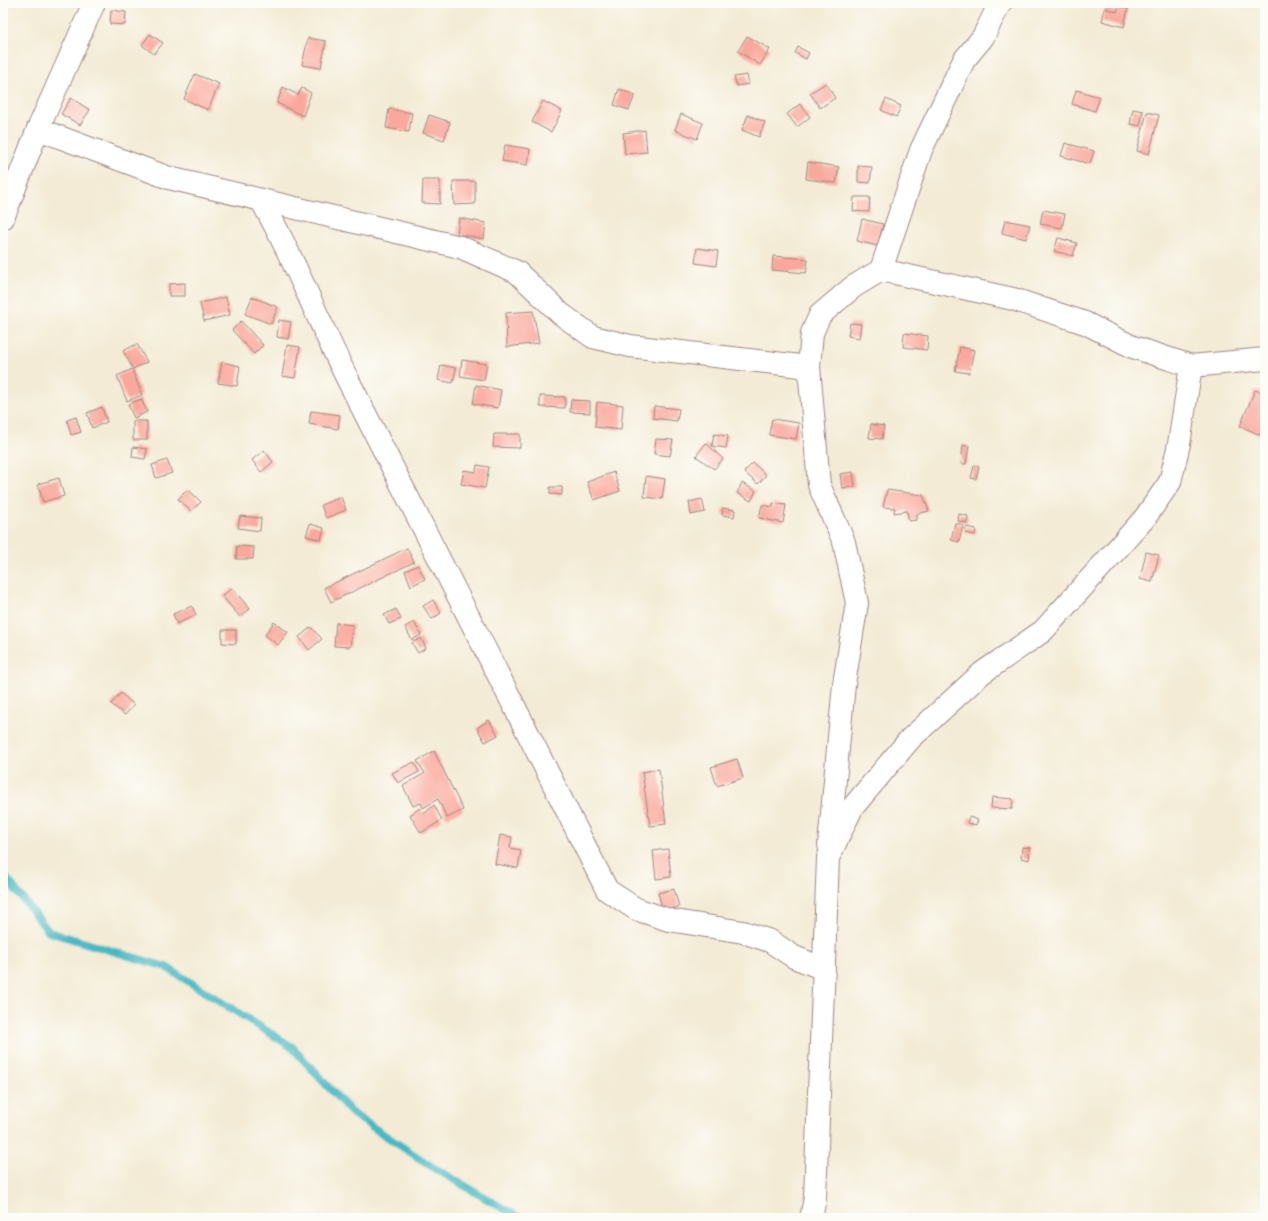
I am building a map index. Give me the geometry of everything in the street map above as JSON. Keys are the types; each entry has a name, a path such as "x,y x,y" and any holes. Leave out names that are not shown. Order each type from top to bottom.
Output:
{"street":[{"path":"3,218 38,129 94,3"},
{"path":"811,1218 815,1198 828,858 844,684 857,603 844,542 819,485 809,367 812,333 820,315 853,287 881,270 921,150 964,60 983,37 1000,3"},
{"path":"38,129 169,178 460,247 517,272 561,314 593,337 630,346 809,367"},
{"path":"261,200 281,234 337,360 491,659 606,890 636,908 669,920 743,932 770,941 794,957 824,969"},
{"path":"881,270 1013,299 1085,323 1133,347 1191,366 1265,359"},
{"path":"828,858 852,808 910,739 982,673 1043,631 1144,519 1170,482 1191,366"}],"building":[{"path":"1119,6 1128,8 1124,27 1102,21 1105,8 1117,12"},
{"path":"111,10 126,12 125,25 110,24"},
{"path":"150,34 163,43 154,54 142,45"},
{"path":"747,36 770,49 760,65 738,51"},
{"path":"308,38 326,41 321,68 302,65"},
{"path":"798,47 809,53 806,59 795,53"},
{"path":"195,74 219,84 208,110 184,99"},
{"path":"747,75 749,84 737,86 734,77"},
{"path":"826,83 835,98 820,108 810,93"},
{"path":"283,87 298,95 302,88 311,93 303,116 277,103"},
{"path":"619,89 635,95 629,110 614,105"},
{"path":"1076,90 1100,97 1095,111 1072,104"},
{"path":"71,98 90,110 80,125 61,114"},
{"path":"886,99 901,106 896,117 881,110"},
{"path":"543,101 562,111 551,132 532,122"},
{"path":"800,104 810,117 797,127 787,114"},
{"path":"389,109 412,113 409,132 386,128"},
{"path":"1133,109 1143,111 1140,126 1130,124"},
{"path":"1147,112 1159,115 1149,154 1137,151"},
{"path":"681,114 703,123 697,139 675,130"},
{"path":"429,115 450,122 444,140 423,133"},
{"path":"748,115 765,122 759,137 742,130"},
{"path":"645,130 647,152 625,154 623,133"},
{"path":"1065,143 1094,151 1090,164 1061,156"},
{"path":"505,145 530,149 528,165 502,161"},
{"path":"808,162 839,167 836,183 806,179"},
{"path":"858,166 872,167 870,183 858,182"},
{"path":"423,180 440,180 440,204 422,203"},
{"path":"453,181 475,181 475,204 454,205"},
{"path":"854,197 870,197 869,212 853,211"},
{"path":"1043,210 1065,214 1062,228 1040,224"},
{"path":"459,218 486,223 484,239 457,234"},
{"path":"862,219 883,224 878,246 857,241"},
{"path":"1005,220 1030,225 1026,239 1002,233"},
{"path":"1058,238 1077,243 1073,256 1054,251"},
{"path":"697,248 718,251 716,266 695,263"},
{"path":"773,256 808,259 806,273 772,270"},
{"path":"185,283 185,296 169,296 169,284"},
{"path":"226,297 230,315 204,321 200,303"},
{"path":"252,297 278,307 271,324 245,314"},
{"path":"533,311 539,343 507,347 506,313"},
{"path":"279,320 291,322 288,339 277,337"},
{"path":"241,321 263,345 254,354 232,330"},
{"path":"850,323 861,324 859,338 848,336"},
{"path":"904,333 928,336 927,350 903,347"},
{"path":"137,344 147,362 133,369 123,351"},
{"path":"287,345 300,347 295,378 282,376"},
{"path":"960,347 974,350 969,373 955,371"},
{"path":"462,360 487,364 484,380 460,376"},
{"path":"222,362 240,366 237,386 218,383"},
{"path":"441,365 456,368 453,383 438,380"},
{"path":"132,369 142,395 127,401 117,376"},
{"path":"476,385 501,390 498,408 473,404"},
{"path":"1255,390 1265,394 1265,437 1240,426"},
{"path":"540,396 565,397 565,408 540,407"},
{"path":"141,399 147,412 134,418 128,404"},
{"path":"571,400 590,401 590,413 570,412"},
{"path":"597,402 623,405 621,430 595,427"},
{"path":"654,406 679,409 677,421 653,418"},
{"path":"102,407 107,422 92,428 87,413"},
{"path":"311,411 340,415 338,429 309,424"},
{"path":"76,417 81,432 71,435 67,420"},
{"path":"772,419 799,423 796,439 769,435"},
{"path":"133,421 147,421 147,440 133,440"},
{"path":"871,424 884,426 882,439 869,438"},
{"path":"494,434 520,434 520,448 493,447"},
{"path":"714,434 728,436 726,448 712,446"},
{"path":"656,439 673,440 670,456 654,454"},
{"path":"706,443 723,459 714,469 696,456"},
{"path":"963,445 969,446 966,464 961,464"},
{"path":"133,447 147,449 145,459 132,457"},
{"path":"264,450 273,462 261,472 252,460"},
{"path":"167,460 172,473 156,478 152,465"},
{"path":"753,463 766,475 758,484 744,472"},
{"path":"477,465 489,467 485,488 461,484 464,470 476,472"},
{"path":"974,466 979,467 976,479 971,478"},
{"path":"614,472 620,491 594,500 587,482"},
{"path":"853,472 855,487 842,488 840,474"},
{"path":"646,476 665,479 662,499 644,497"},
{"path":"59,478 64,496 43,502 38,484"},
{"path":"742,483 756,491 751,501 737,493"},
{"path":"550,487 562,487 562,495 550,494"},
{"path":"188,489 201,502 191,511 178,499"},
{"path":"887,490 923,495 929,511 917,514 917,520 909,521 907,511 894,513 895,508 883,507"},
{"path":"341,497 346,510 326,518 321,505"},
{"path":"702,499 705,512 691,515 689,502"},
{"path":"773,503 786,505 783,523 759,518 762,505 773,507"},
{"path":"723,508 735,510 734,517 722,515"},
{"path":"959,514 968,516 967,523 958,521"},
{"path":"240,516 261,518 260,531 238,528"},
{"path":"955,523 963,525 959,542 951,540"},
{"path":"310,524 324,528 321,540 306,536"},
{"path":"966,527 976,529 975,535 965,533"},
{"path":"237,546 254,547 253,559 236,559"},
{"path":"407,548 414,562 331,602 324,588"},
{"path":"1146,552 1159,555 1152,582 1140,579"},
{"path":"418,565 425,579 411,586 405,571"},
{"path":"232,588 250,609 240,617 222,596"},
{"path":"433,600 441,613 432,619 423,606"},
{"path":"192,606 196,615 177,624 173,614"},
{"path":"396,609 401,619 389,624 384,615"},
{"path":"274,622 288,632 278,645 265,635"},
{"path":"414,622 421,635 412,640 405,627"},
{"path":"336,623 353,625 350,647 334,646"},
{"path":"311,627 322,639 309,650 299,637"},
{"path":"222,630 236,630 236,644 222,643"},
{"path":"421,638 426,648 418,653 412,643"},
{"path":"121,693 134,705 125,715 111,704"},
{"path":"489,720 498,735 485,742 477,728"},
{"path":"434,751 463,810 447,818 438,799 423,808 421,803 413,806 403,786 425,773 417,761"},
{"path":"737,759 743,778 717,786 711,767"},
{"path":"414,762 419,772 398,783 392,773"},
{"path":"659,769 666,824 650,826 642,772"},
{"path":"992,797 1013,799 1012,809 991,808"},
{"path":"434,805 442,820 421,833 410,815 420,808 424,814"},
{"path":"969,817 978,820 976,825 967,823"},
{"path":"500,835 512,837 510,848 521,850 518,868 495,864"},
{"path":"1022,847 1030,848 1029,860 1021,858"},
{"path":"668,849 671,877 656,879 653,851"},
{"path":"674,889 679,907 663,911 658,893"}],"waterway":[{"path":"3,874 49,932 166,967 292,1047 353,1114 434,1168 520,1218"}]}
